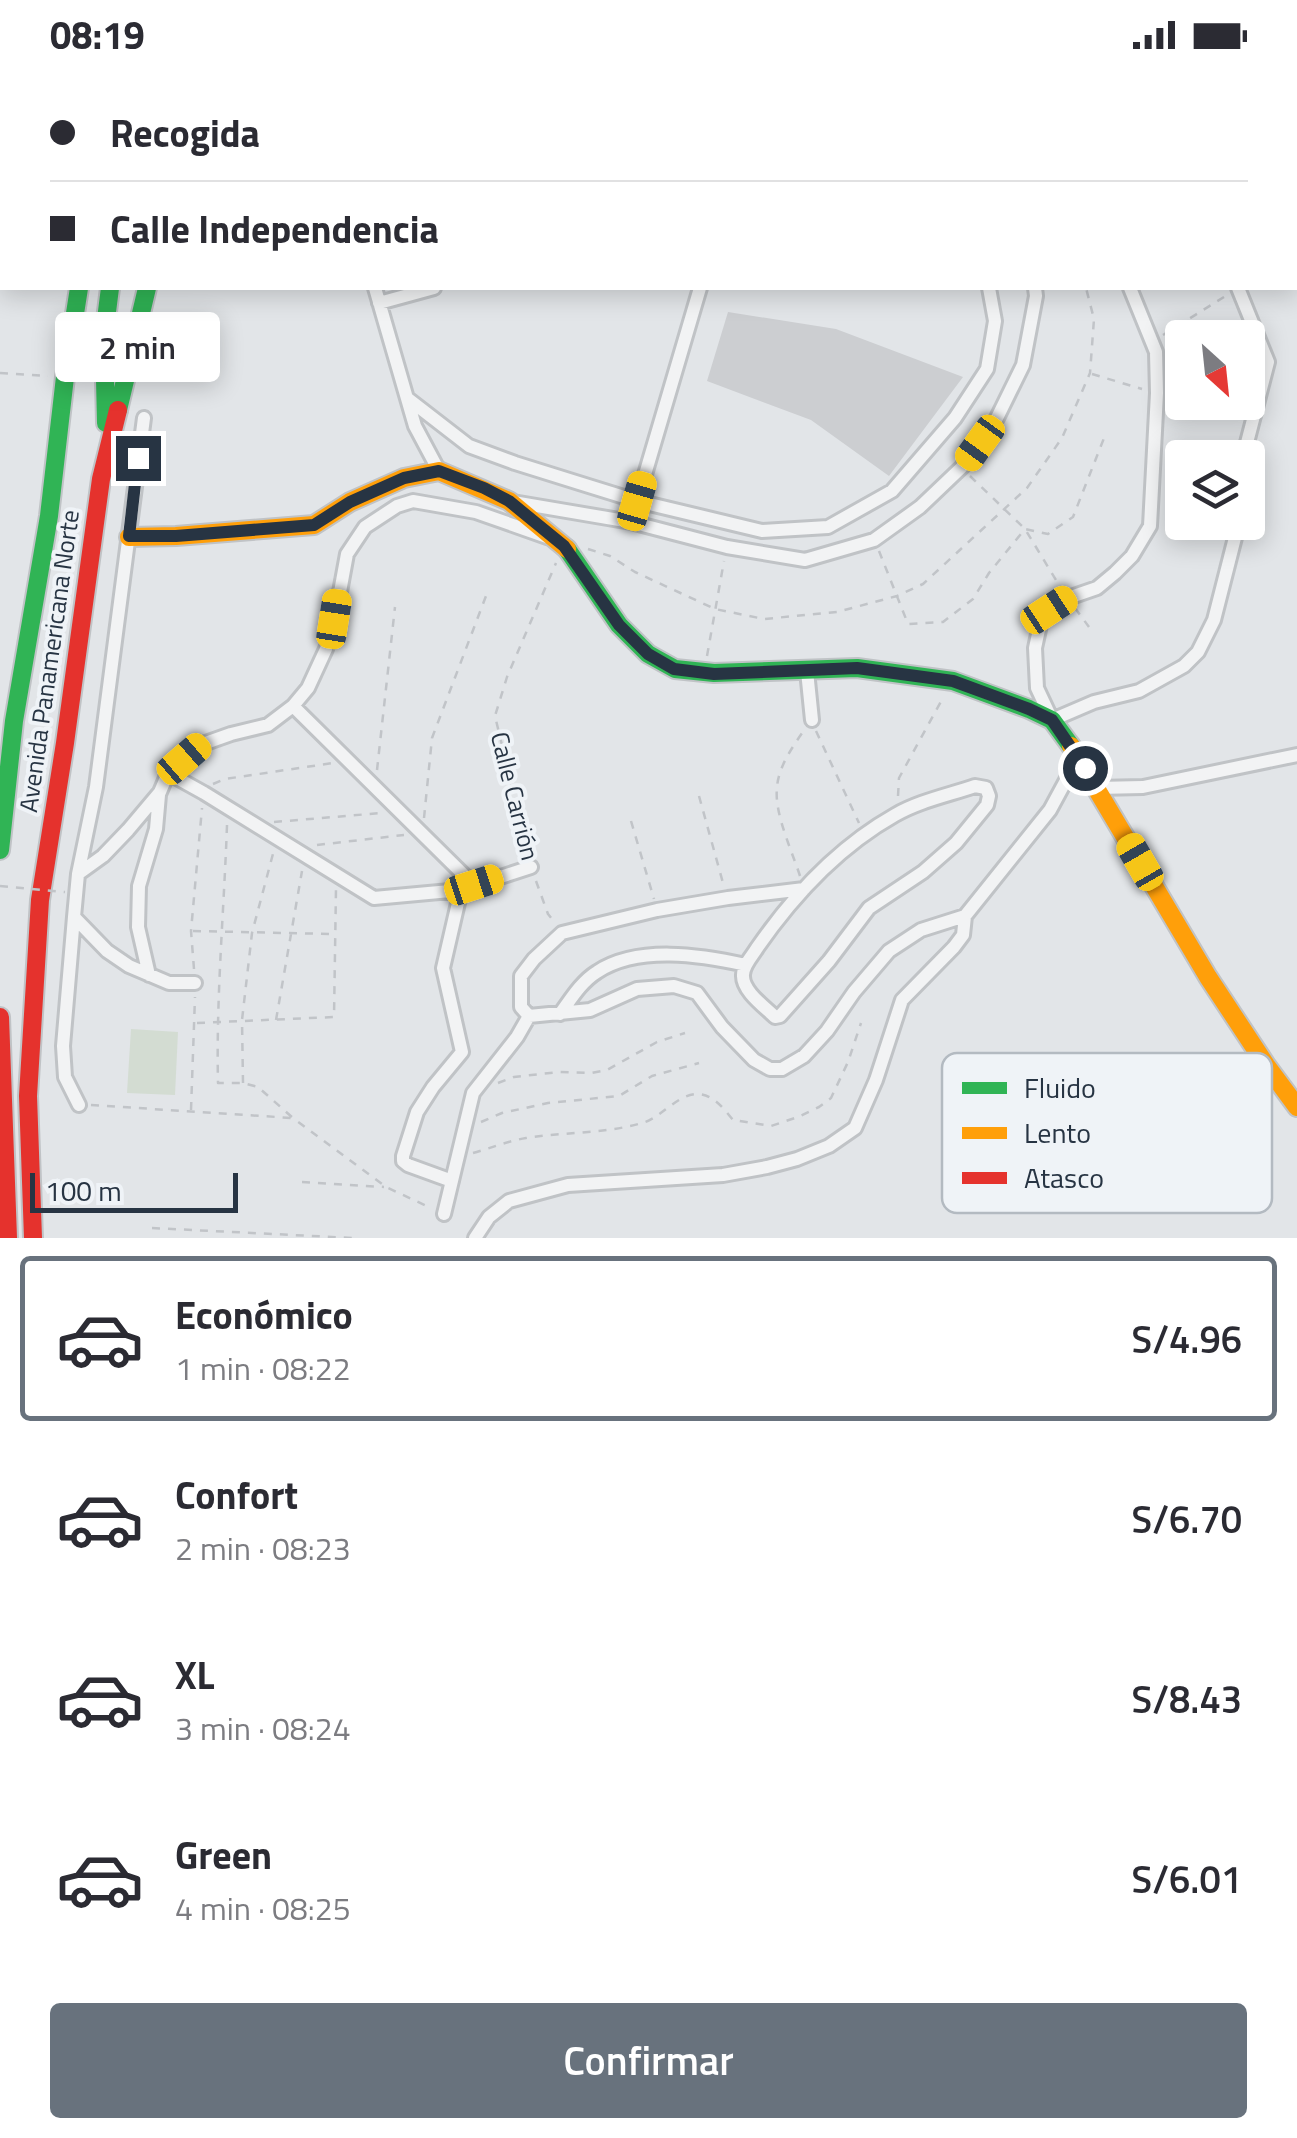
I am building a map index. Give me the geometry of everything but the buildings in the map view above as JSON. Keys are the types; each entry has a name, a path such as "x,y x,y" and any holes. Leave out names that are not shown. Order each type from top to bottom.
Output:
{"main road":[{"name":"Avenida Panamericana Norte","path":"0,850 14,720 50,516 79,290"},
{"name":"Avenida Panamericana Norte","path":"107,452 104,334 110,290"},
{"name":"Avenida Panamericana Norte","path":"33,1238 28,1096 40,900 92,536 107,452 147,290"},
{"path":"129,536 314,525 350,502 404,478 439,471 509,501 564,546 619,625 648,654 674,669 704,672 857,668 953,681 1029,709 1052,720 1073,749 1257,1053"},
{"path":"0,1017 8,1238"},
{"path":"1272,1076 1297,1107"}],"street":[{"path":"376,290 415,426 439,471"},
{"path":"379,303 427,290"},
{"path":"631,522 699,290"},
{"path":"406,398 470,446 637,501 762,531 828,527 892,492 955,418 987,369 995,321 989,290"},
{"path":"509,501 631,522 727,548 805,560 874,540 920,508 962,468 997,418 1023,365 1035,290"},
{"path":"1131,290 1156,352 1150,526 1132,556 1114,574 1097,588 1049,610 1040,625 1035,648 1037,688 1052,720 1094,702 1139,691 1184,666 1198,652 1214,620 1234,540"},
{"path":"1239,290 1268,362 1248,440"},
{"path":"79,1105 66,1077 62,1046 78,874 96,787 144,418"},
{"path":"78,874 103,856 128,830 160,792 168,774 200,745 268,725 294,706 308,688 326,650 347,554 364,527 398,506 426,502 476,512 564,546"},
{"path":"808,671 812,720"},
{"path":"294,706 422,832 467,887"},
{"path":"474,1238 489,1217 510,1201 568,1185 723,1175 768,1167 829,1146 855,1128 876,1080 902,1000 954,947 963,935 965,916 1050,810 1070,773 1073,749"},
{"path":"1098,788 1143,787 1297,755"},
{"path":"168,774 374,898 467,887 531,867"},
{"path":"975,786 986,788 990,796 988,805 956,843 924,872 869,908 829,962 780,1016 775,1016 745,984 742,975 746,965 774,923 864,834 898,813 975,786"},
{"path":"149,974 138,927 139,886 156,829 160,792"},
{"path":"452,1181 408,1165 403,1156 417,1112 462,1052 443,968 467,887"},
{"path":"529,1016 522,1007 521,976 562,933 658,910 804,890"},
{"path":"529,1016 590,1010 637,988 674,986 698,993 722,1027 754,1060 770,1070 782,1070 816,1043 889,951 921,930 965,916"},
{"path":"74,917 107,951 130,966 170,983 195,983"},
{"path":"560,1014 582,983 599,970 640,956 704,956 746,965"},
{"path":"444,1214 473,1092 529,1016"}],"path":[{"path":"1152,342 1235,290"},
{"path":"0,373 66,377"},
{"path":"1090,374 1165,394"},
{"path":"1025,529 1048,534 1073,518 1106,433"},
{"path":"962,468 1025,529 1089,627"},
{"path":"874,540 908,624 942,622 973,599 1025,529"},
{"name":"Calle Carrión","path":"562,933 548,914 531,867 495,716 507,677 564,546"},
{"path":"704,672 727,548"},
{"path":"291,847 363,842 422,832 432,738 486,596"},
{"path":"375,785 395,607"},
{"path":"898,813 900,778 953,681"},
{"path":"812,720 864,834"},
{"path":"804,890 776,790 781,770 812,720"},
{"path":"191,1110 195,983 191,931 204,793 225,779 349,760"},
{"path":"699,796 728,898"},
{"path":"228,809 216,1021 218,1082 258,1087 292,1118 386,1187 444,1214"},
{"path":"252,824 402,812"},
{"path":"632,821 658,910"},
{"path":"243,1083 242,1020 252,933 278,839"},
{"path":"276,1020 304,855"},
{"path":"195,1024 334,1017 336,874"},
{"path":"0,886 65,892"},
{"path":"191,931 334,934"},
{"path":"458,1158 524,1139 647,1122 686,1097 698,1094 720,1104 733,1120 770,1126 798,1117 831,1098 861,1023"},
{"path":"473,1092 514,1077 607,1070 657,1042 685,1033"},
{"path":"464,1128 502,1113 548,1103 619,1096 652,1076 700,1063"},
{"path":"79,1105 292,1118"},
{"path":"302,1182 386,1187"},
{"path":"152,1228 354,1238"}],"shaded area":[{"path":"131,1029 178,1032 175,1095 127,1093"}],"traffic: fast":[{"path":"0,850 14,721 49,516 79,290"},
{"path":"106,423 104,335 110,290"},
{"path":"118,410 147,290"},
{"path":"567,549 619,625 648,654 675,669 714,673 857,668 953,681 1052,720 1071,746"}],"traffic: slow":[{"path":"129,537 314,525 350,502 404,478 439,471 509,501 567,549"},
{"path":"1071,746 1208,977 1258,1053"},
{"path":"1272,1073 1297,1107"}],"traffic: jam":[{"path":"33,1238 28,1096 40,900 101,479 118,410"},
{"path":"0,1017 8,1238"}],"route":[{"path":"138,458 129,536 314,525 350,502 404,478 439,471 509,501 564,546 619,625 648,654 674,669 714,674 857,668 953,681 1052,720 1085,768"}]}
